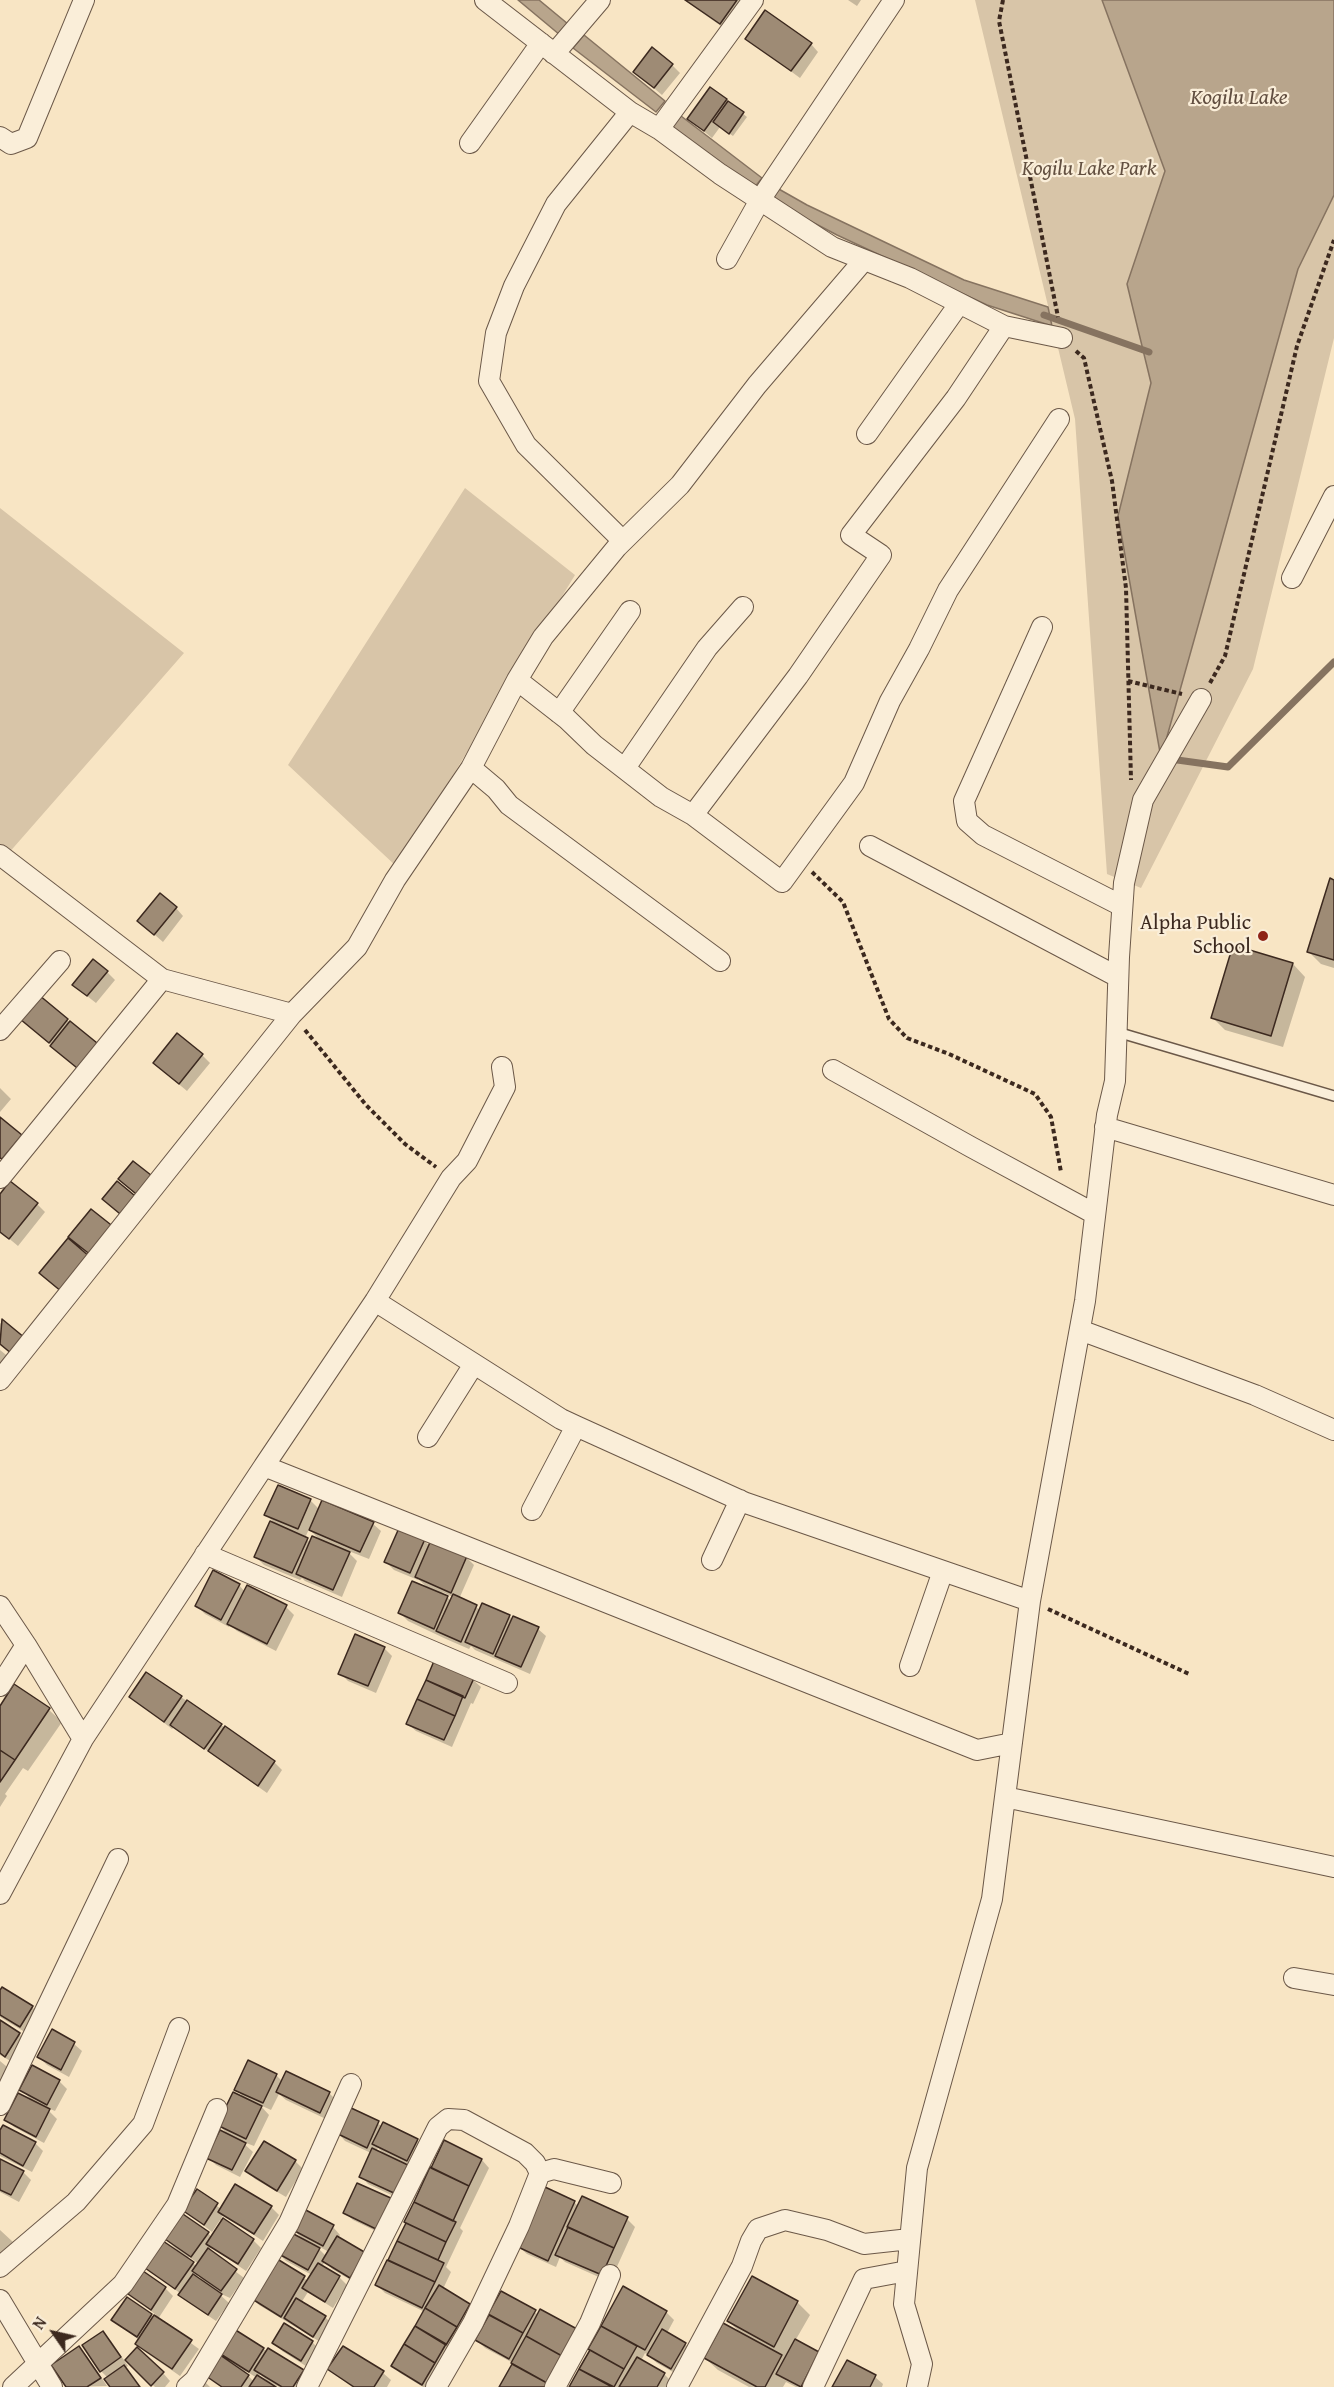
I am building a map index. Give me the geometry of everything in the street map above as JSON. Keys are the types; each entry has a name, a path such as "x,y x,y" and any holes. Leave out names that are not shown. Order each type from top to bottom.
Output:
{"street":[{"path":"0,137 11,144 27,138 84,0"},
{"path":"485,0 630,112 659,129 720,174 832,247 910,278 1004,326 1062,338"},
{"path":"470,143 548,48 600,0"},
{"path":"659,129 753,0"},
{"path":"727,259 760,200 894,0"},
{"path":"623,541 526,445 489,381 496,333 514,286 556,204 630,112"},
{"path":"0,1380 292,1014 357,947 395,880 471,768 517,680 543,637 623,541 680,484 757,385 864,260"},
{"path":"867,434 959,303"},
{"path":"693,815 798,676 881,555 851,535 956,398 1004,326"},
{"path":"517,680 559,713 594,745 661,797 693,815 782,882 854,783 890,701 948,590 1059,419"},
{"path":"1292,578 1334,496"},
{"path":"625,768 707,648 743,607"},
{"path":"559,713 630,611"},
{"path":"1042,627 964,801 967,821 983,834 1122,906"},
{"path":"917,2387 922,2364 904,2304 917,2168 992,1899 1030,1601 1080,1330 1105,1126 1115,1080 1124,883 1143,800 1201,699"},
{"path":"471,768 496,789 509,805 720,961"},
{"path":"870,846 1118,977"},
{"path":"0,855 162,979 292,1014"},
{"path":"0,1030 60,961"},
{"path":"0,1178 162,979"},
{"path":"0,1894 83,1739 375,1301 451,1178 467,1161 506,1087 502,1067"},
{"path":"833,1070 1095,1214"},
{"path":"1105,1126 1334,1195"},
{"path":"375,1301 561,1419 576,1426 740,1500 1030,1601"},
{"path":"1080,1330 1255,1395 1334,1430"},
{"path":"428,1437 474,1364"},
{"path":"532,1510 576,1426"},
{"path":"264,1466 977,1750 1012,1743"},
{"path":"712,1560 740,1500"},
{"path":"206,1554 507,1683"},
{"path":"910,1666 943,1570"},
{"path":"0,1606 26,1644 83,1739"},
{"path":"0,1686 26,1644"},
{"path":"1005,1797 1334,1867"},
{"path":"0,2105 118,1859"},
{"path":"1294,1978 1334,1986"},
{"path":"0,2267 76,2202 143,2124 179,2028"},
{"path":"187,2387 195,2380 289,2223 351,2084"},
{"path":"13,2387 123,2284 177,2205 217,2109"},
{"path":"307,2387 438,2127 448,2119 464,2120 525,2153 535,2163 540,2174"},
{"path":"436,2387 473,2323 519,2226 540,2174 548,2169 554,2169 611,2183"},
{"path":"677,2387 742,2266 758,2229 785,2220 827,2230 864,2244 910,2239"},
{"path":"813,2387 864,2279 907,2271"},
{"path":"555,2387 590,2323 609,2275"},
{"path":"0,2300 52,2387"}],"lane":[{"path":"1117,1032 1334,1095"}],"path":[{"path":"1128,681 1201,699 1225,656 1297,346 1334,240"},
{"path":"798,859 843,902 889,1019 907,1038 949,1054 1035,1094 1051,1116 1066,1198"},
{"path":"292,1014 366,1105 405,1144 451,1178"},
{"path":"1030,1601 1189,1674"}],"green space":[{"name":"Kogilu Lake Park","path":"975,0 1102,0 1165,171 1127,284 1151,383 1118,516 1298,269 1334,195 1334,338 1253,669 1141,888 1107,874 1075,419"},
{"path":"465,488 575,575 397,867 288,765"},
{"path":"0,508 184,653 0,863"}],"water":[{"path":"518,0 539,0 568,24 560,35"},
{"name":"Kogilu Lake","path":"1102,0 1334,0 1334,195 1298,269 1161,758 1118,516 1151,383 1127,284 1165,171"},
{"path":"584,35 665,101 656,112 573,48"},
{"path":"681,116 762,178 754,188 671,128"},
{"path":"777,188 807,205 964,280 1048,307 1052,326 987,305 837,235 770,200"}],"building":[{"path":"685,0 737,0 720,24"},
{"path":"765,10 812,43 791,71 745,39"},
{"path":"652,47 673,64 654,88 633,72"},
{"path":"710,87 727,99 704,131 687,119"},
{"path":"728,101 744,112 729,134 713,122"},
{"path":"1330,878 1334,880 1334,960 1307,952"},
{"path":"160,893 177,907 154,935 137,921"},
{"path":"1233,945 1293,963 1271,1036 1211,1018"},
{"path":"93,959 108,971 87,996 72,985"},
{"path":"39,995 68,1019 49,1043 20,1019"},
{"path":"70,1021 102,1047 82,1072 50,1046"},
{"path":"177,1033 203,1054 179,1084 153,1063"},
{"path":"0,1117 22,1135 2,1159 0,1158"},
{"path":"133,1161 156,1179 141,1198 118,1179"},
{"path":"10,1181 38,1203 9,1239 0,1232 0,1194"},
{"path":"117,1181 140,1200 125,1218 102,1199"},
{"path":"91,1209 115,1228 92,1256 68,1237"},
{"path":"68,1238 90,1257 62,1292 39,1273"},
{"path":"2,1319 25,1338 12,1354 0,1344"},
{"path":"278,1485 311,1499 298,1529 264,1515"},
{"path":"322,1500 374,1522 360,1552 309,1530"},
{"path":"270,1521 308,1538 292,1573 254,1557"},
{"path":"399,1528 425,1539 410,1573 384,1562"},
{"path":"312,1536 350,1552 333,1590 296,1574"},
{"path":"431,1540 467,1556 451,1593 415,1577"},
{"path":"213,1570 240,1584 221,1620 195,1606"},
{"path":"412,1581 448,1596 434,1629 398,1613"},
{"path":"247,1585 287,1605 267,1644 227,1624"},
{"path":"453,1594 477,1605 461,1642 436,1631"},
{"path":"482,1603 510,1615 493,1654 465,1642"},
{"path":"513,1616 539,1627 521,1667 495,1656"},
{"path":"355,1634 385,1647 368,1686 338,1674"},
{"path":"434,1661 474,1678 465,1698 426,1680"},
{"path":"146,1672 182,1696 164,1722 129,1697"},
{"path":"426,1680 463,1696 455,1716 417,1699"},
{"path":"14,1684 50,1708 15,1760 0,1750 0,1706"},
{"path":"417,1699 455,1716 444,1740 406,1724"},
{"path":"187,1700 222,1724 204,1749 170,1725"},
{"path":"225,1726 275,1761 258,1786 208,1751"},
{"path":"0,1750 15,1760 0,1782"},
{"path":"2,1987 33,2006 20,2027 0,2015"},
{"path":"0,2020 20,2033 5,2057 0,2053"},
{"path":"52,2029 75,2042 61,2070 37,2057"},
{"path":"248,2060 277,2074 263,2103 234,2090"},
{"path":"32,2065 60,2080 47,2105 19,2090"},
{"path":"286,2071 330,2092 320,2113 276,2092"},
{"path":"233,2092 262,2106 246,2139 217,2125"},
{"path":"18,2093 50,2109 36,2137 4,2120"},
{"path":"349,2107 379,2121 367,2148 336,2133"},
{"path":"383,2122 418,2139 407,2161 372,2144"},
{"path":"3,2125 36,2142 23,2166 0,2153 0,2130"},
{"path":"220,2130 246,2143 232,2170 206,2158"},
{"path":"444,2140 482,2159 469,2186 431,2168"},
{"path":"264,2141 296,2160 277,2191 245,2171"},
{"path":"372,2148 410,2166 396,2194 359,2177"},
{"path":"0,2159 24,2171 11,2195 0,2190"},
{"path":"430,2167 469,2186 453,2221 414,2202"},
{"path":"357,2183 393,2199 378,2230 343,2213"},
{"path":"235,2184 272,2206 254,2234 218,2212"},
{"path":"545,2187 575,2201 548,2261 518,2247"},
{"path":"197,2189 218,2203 204,2225 182,2210"},
{"path":"582,2196 628,2217 614,2248 567,2227"},
{"path":"414,2202 456,2222 446,2242 404,2222"},
{"path":"302,2208 334,2225 323,2246 291,2229"},
{"path":"180,2212 209,2232 191,2257 162,2237"},
{"path":"223,2218 254,2239 238,2264 206,2244"},
{"path":"406,2223 446,2242 438,2260 397,2241"},
{"path":"568,2227 614,2248 602,2275 555,2255"},
{"path":"288,2231 320,2248 308,2270 277,2253"},
{"path":"337,2236 366,2253 350,2278 322,2261"},
{"path":"163,2241 194,2262 175,2289 145,2268"},
{"path":"397,2241 444,2263 435,2282 388,2260"},
{"path":"208,2248 237,2269 221,2291 192,2271"},
{"path":"274,2257 305,2276 281,2317 249,2297"},
{"path":"387,2260 435,2282 422,2308 375,2285"},
{"path":"318,2263 340,2276 325,2302 302,2288"},
{"path":"143,2271 166,2287 151,2310 128,2294"},
{"path":"193,2274 222,2294 208,2315 178,2295"},
{"path":"752,2276 798,2301 774,2347 727,2321"},
{"path":"439,2285 470,2304 457,2327 425,2308"},
{"path":"623,2286 667,2311 645,2350 601,2326"},
{"path":"501,2291 536,2310 523,2333 488,2314"},
{"path":"127,2297 152,2314 137,2337 111,2320"},
{"path":"296,2298 326,2316 313,2337 284,2318"},
{"path":"425,2308 457,2327 446,2345 415,2326"},
{"path":"540,2309 577,2329 562,2356 526,2336"},
{"path":"154,2315 192,2340 172,2369 135,2344"},
{"path":"489,2315 523,2333 509,2359 475,2340"},
{"path":"284,2323 313,2341 301,2361 272,2343"},
{"path":"723,2323 782,2355 765,2387 757,2387 704,2358"},
{"path":"415,2326 446,2344 435,2363 404,2344"},
{"path":"601,2326 637,2346 624,2369 588,2349"},
{"path":"234,2329 264,2348 249,2372 219,2353"},
{"path":"662,2329 686,2343 671,2369 647,2355"},
{"path":"103,2331 121,2357 100,2372 82,2345"},
{"path":"526,2336 562,2356 547,2383 511,2363"},
{"path":"795,2339 819,2352 801,2387 776,2374"},
{"path":"404,2344 435,2363 422,2385 391,2366"},
{"path":"79,2346 101,2378 87,2387 66,2387 51,2365"},
{"path":"343,2346 384,2371 374,2387 354,2387 327,2369"},
{"path":"137,2347 164,2372 151,2386 125,2360"},
{"path":"268,2348 304,2370 293,2387 282,2387 254,2370"},
{"path":"590,2350 624,2369 614,2387 579,2369"},
{"path":"220,2355 249,2375 241,2387 222,2387 206,2376"},
{"path":"637,2357 665,2373 657,2387 619,2387"},
{"path":"847,2360 876,2375 870,2387 832,2387"},
{"path":"512,2364 547,2383 545,2387 499,2387"},
{"path":"124,2365 140,2387 110,2387 104,2379"},
{"path":"579,2369 612,2387 569,2387"},
{"path":"257,2375 276,2387 249,2387"}],"waterway":[{"path":"1044,315 1149,352"},
{"path":"1170,759 1228,767 1334,662"}],"place":[{"name":"Alpha Public School","path":"1263,936"}]}
